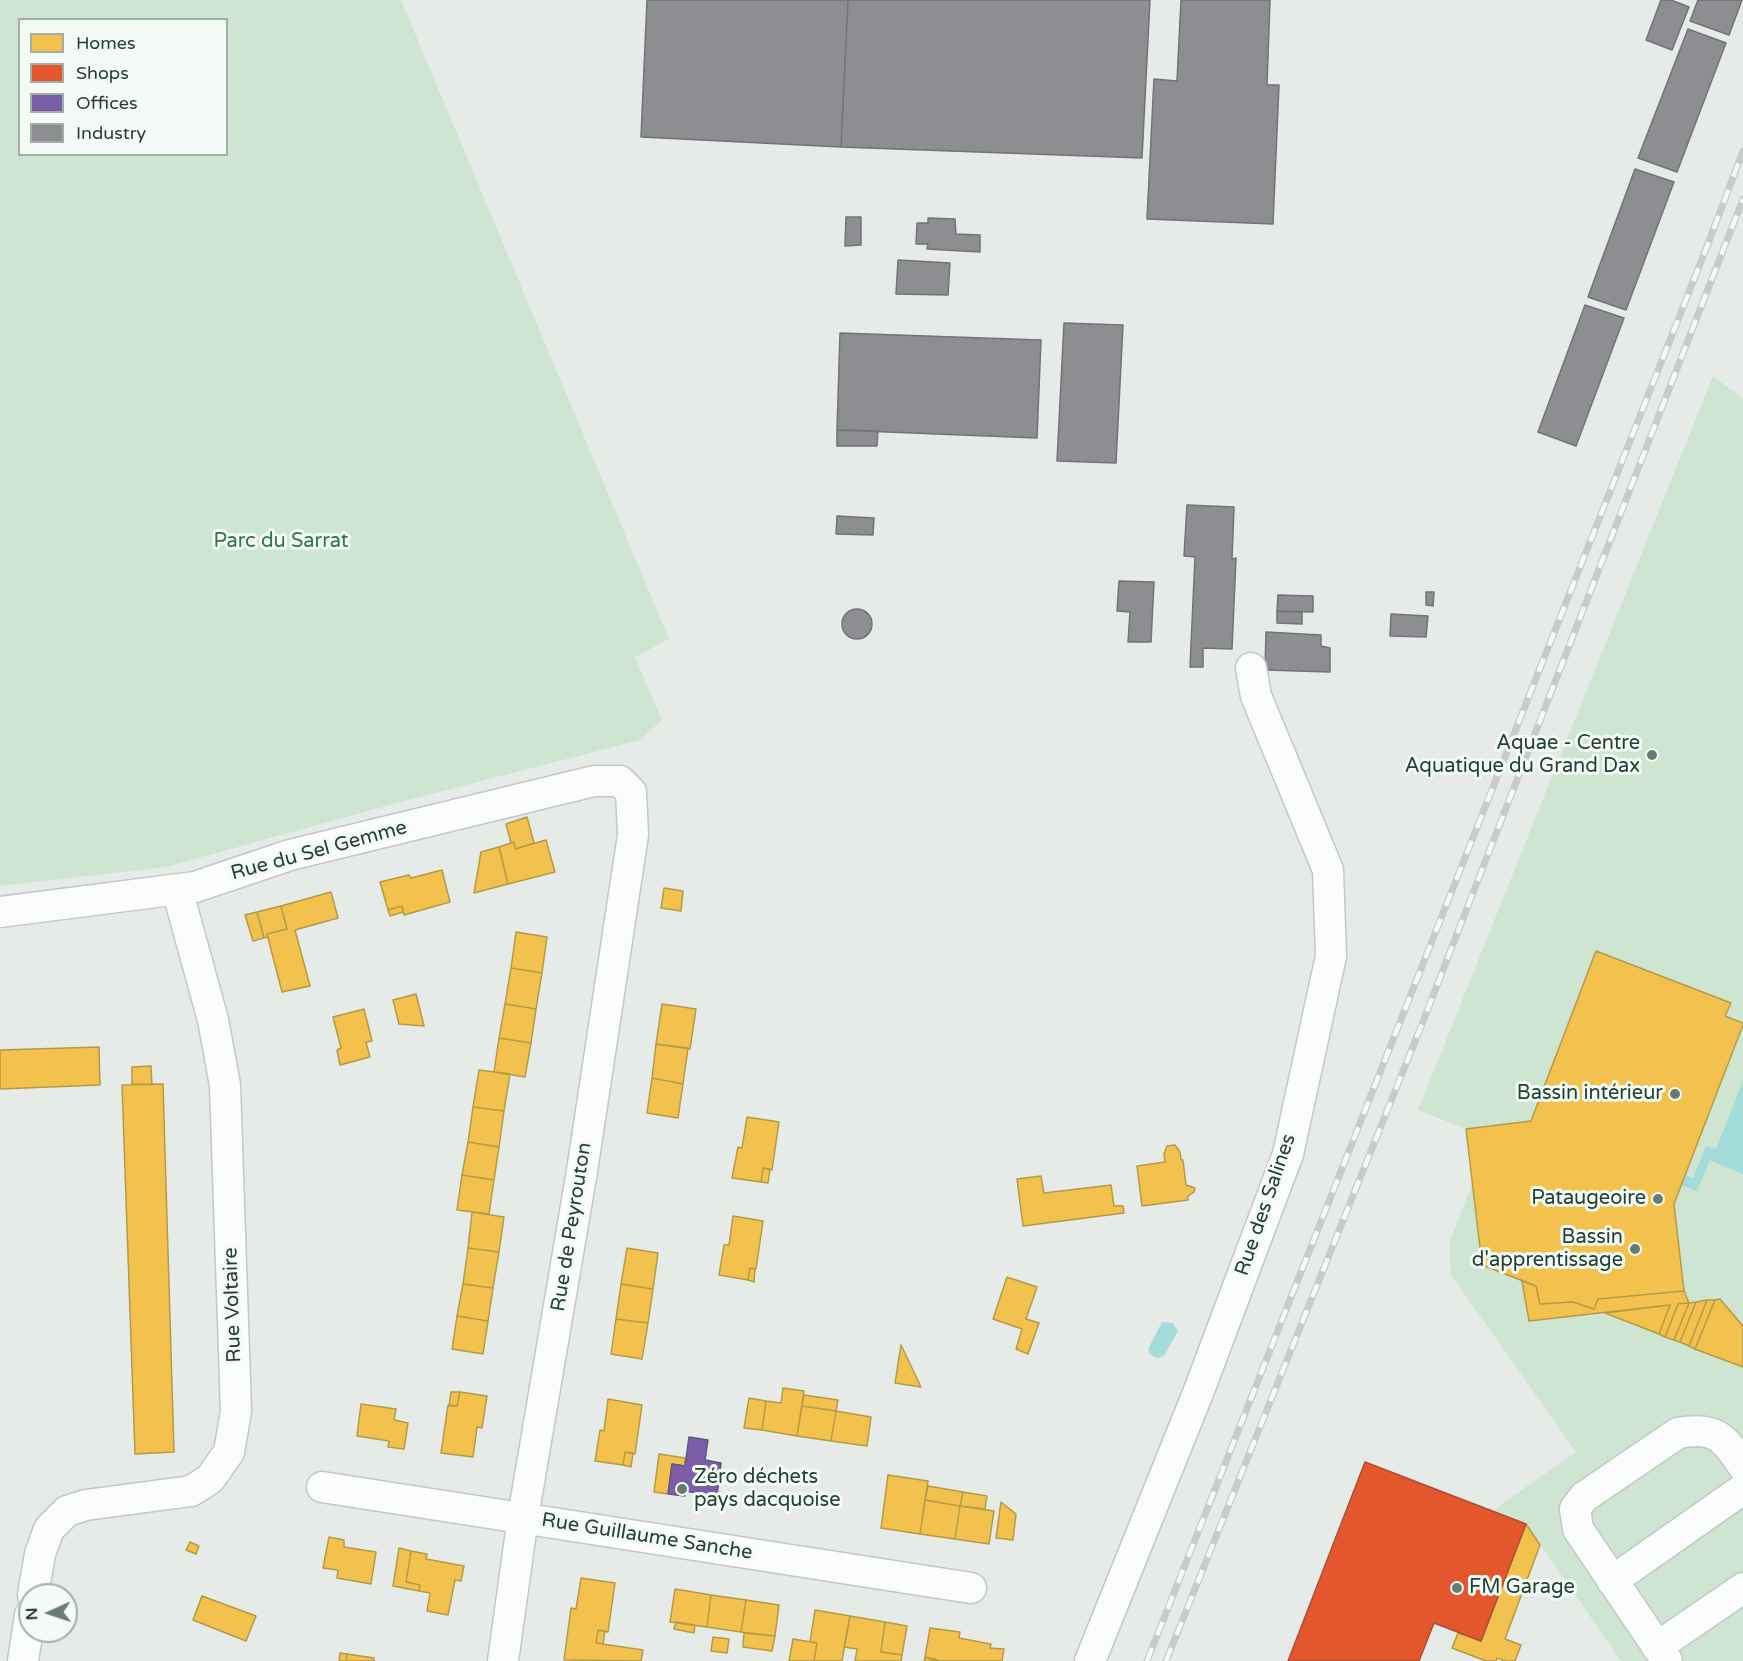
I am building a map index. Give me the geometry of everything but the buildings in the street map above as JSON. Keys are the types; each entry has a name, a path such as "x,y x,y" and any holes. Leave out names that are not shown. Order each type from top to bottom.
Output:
{"street":[{"name":"Rue des Salines","path":"1090,1661 1198,1393 1288,1154 1331,956 1328,870 1256,696 1251,669"},
{"name":"Rue du Sel Gemme","path":"0,912 195,887 290,855 594,781 620,781 631,792"},
{"name":"Rue de Peyrouton","path":"503,1661 524,1517 582,1171 633,835 631,792"},
{"name":"Rue Voltaire","path":"35,1583 40,1554 49,1529 67,1511 86,1504 191,1491 210,1479 229,1452 236,1411 225,1085 213,1020 177,889"},
{"path":"1743,1466 1728,1444 1714,1433 1696,1430 1678,1433 1584,1497 1575,1509 1578,1529 1662,1654 1743,1588"},
{"name":"Rue Guillaume Sanche","path":"322,1487 970,1588"},
{"path":"1612,1581 1743,1489"},
{"path":"22,1661 25,1643"}],"green space":[{"name":"Parc du Sarrat","path":"0,0 401,0 669,639 635,657 662,720 640,740 389,805 166,867 0,886"},
{"name":"Aquae - Centre Aquatique du Grand Dax","path":"1713,376 1743,399 1743,1661 1621,1661 1526,1524 1492,1511 1576,1452 1451,1275 1449,1244 1472,1184 1466,1129 1418,1110"}],"water":[{"path":"1743,1081 1743,1174 1711,1161 1711,1158 1697,1191 1681,1185 1685,1175 1693,1178 1706,1146 1716,1149"},
{"path":"1162,1322 1173,1323 1178,1331 1164,1356 1156,1358 1148,1349"}],"railway":[{"path":"1147,1661 1743,151"},
{"path":"1166,1661 1422,1024 1743,199"}],"place":[{"name":"Aquae - Centre Aquatique du Grand Dax","path":"1652,755"},
{"name":"Bassin intérieur","path":"1675,1094"},
{"name":"Pataugeoire","path":"1658,1199"},
{"name":"Bassin d'apprentissage","path":"1635,1249"},
{"name":"Zéro déchets pays dacquoise","path":"682,1489"},
{"name":"FM Garage","path":"1457,1588"}]}
